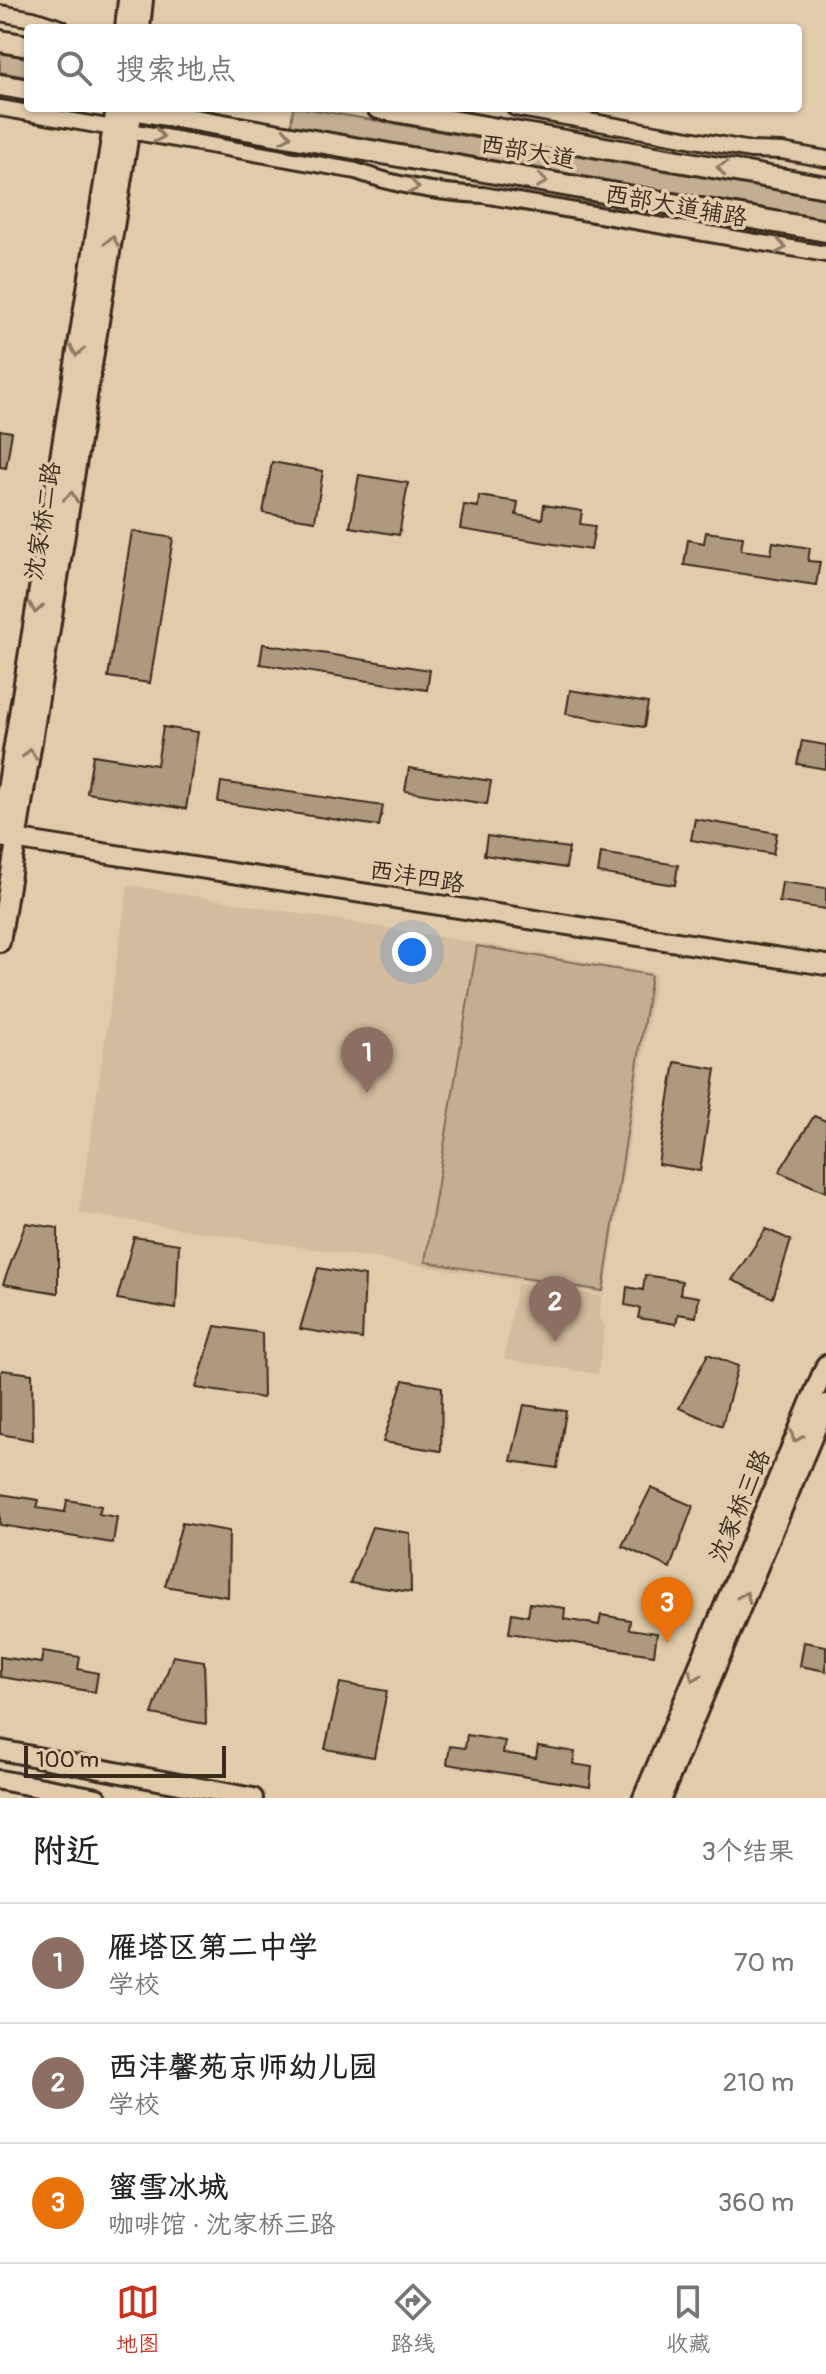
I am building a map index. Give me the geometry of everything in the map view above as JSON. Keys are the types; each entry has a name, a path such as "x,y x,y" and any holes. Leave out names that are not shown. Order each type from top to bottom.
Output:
{"main road":[{"path":"0,41 24,45"},
{"path":"0,85 24,89"},
{"name":"西部大道","path":"150,112 826,231"},
{"name":"西部大道","path":"401,112 826,187"}],"street":[{"path":"125,24 128,0"},
{"path":"140,24 143,0"},
{"path":"0,13 49,24"},
{"name":"西部大道辅路","path":"0,108 356,171 389,183 455,194 483,195 826,254"},
{"name":"沈家桥二路","path":"0,942 5,836 126,112"},
{"path":"537,112 751,150 782,151 826,159"},
{"name":"西沣四路","path":"5,836 826,965"},
{"name":"沈家桥三路","path":"643,1798 826,1365"},
{"name":"沈家桥三路","path":"661,1798 826,1404"},
{"path":"0,1750 253,1798"},
{"path":"0,1780 97,1798"}],"shaded area":[{"path":"0,53 24,57 24,76 0,72"},
{"path":"293,112 327,112 826,199 826,219 291,125"},
{"path":"128,885 656,973 605,1294 79,1213"},
{"path":"477,946 651,975 603,1291 425,1262"},
{"path":"517,1283 602,1296 599,1317 605,1325 598,1374 504,1359"}],"building":[{"path":"0,430 12,432 6,468 0,467"},
{"path":"272,462 323,471 315,521 263,513"},
{"path":"359,475 408,483 399,535 350,527"},
{"path":"479,496 518,502 516,515 542,519 544,505 582,511 580,524 595,526 591,550 460,529 464,505 478,507"},
{"path":"132,531 173,538 150,683 108,677"},
{"path":"706,532 743,537 741,550 771,554 773,542 810,548 808,561 820,562 816,585 684,565 688,540 704,543"},
{"path":"263,644 430,670 427,690 260,664"},
{"path":"570,690 648,703 644,727 566,714"},
{"path":"163,727 198,732 186,809 87,793 93,755 157,765"},
{"path":"802,741 826,745 826,769 797,764"},
{"path":"409,768 491,781 487,804 405,791"},
{"path":"221,782 383,806 379,826 218,802"},
{"path":"695,819 777,833 773,854 691,840"},
{"path":"487,836 569,848 566,868 484,855"},
{"path":"601,853 678,865 675,885 598,873"},
{"path":"782,882 826,888 826,909 779,902"},
{"path":"675,1062 716,1069 700,1171 658,1164"},
{"path":"814,1116 826,1121 826,1192 779,1172"},
{"path":"26,1223 58,1228 58,1293 3,1284"},
{"path":"766,1229 791,1240 773,1298 732,1280"},
{"path":"134,1237 179,1244 176,1309 117,1299"},
{"path":"318,1268 365,1276 362,1339 300,1329"},
{"path":"645,1275 682,1281 680,1294 699,1297 696,1317 678,1314 676,1324 638,1318 640,1308 625,1305 627,1287 643,1290"},
{"path":"215,1326 262,1333 263,1398 196,1388"},
{"path":"708,1354 738,1366 722,1426 679,1408"},
{"path":"2,1370 32,1374 33,1440 0,1434"},
{"path":"403,1380 442,1387 441,1451 383,1442"},
{"path":"524,1405 566,1411 557,1468 511,1461"},
{"path":"651,1488 693,1506 670,1568 622,1546"},
{"path":"0,1494 39,1500 37,1508 65,1512 67,1500 101,1506 99,1514 117,1517 113,1543 0,1525"},
{"path":"182,1523 229,1531 228,1597 165,1586"},
{"path":"372,1527 410,1533 411,1592 350,1583"},
{"path":"530,1603 565,1608 564,1619 599,1625 601,1615 630,1620 629,1629 657,1633 654,1655 509,1633 512,1613 528,1616"},
{"path":"804,1642 826,1646 826,1671 800,1666"},
{"path":"43,1651 80,1657 78,1669 98,1673 95,1692 0,1677 0,1657 41,1663"},
{"path":"173,1656 204,1661 206,1724 152,1714"},
{"path":"340,1683 387,1691 374,1757 325,1749"},
{"path":"467,1735 505,1741 503,1753 536,1758 538,1746 575,1752 573,1764 592,1767 590,1787 447,1764 450,1746 465,1748"}],"place":[{"name":"雁塔区第二中学","path":"367,1093"},
{"name":"西沣馨苑京师幼儿园","path":"555,1342"},
{"name":"蜜雪冰城","path":"667,1643"}]}
